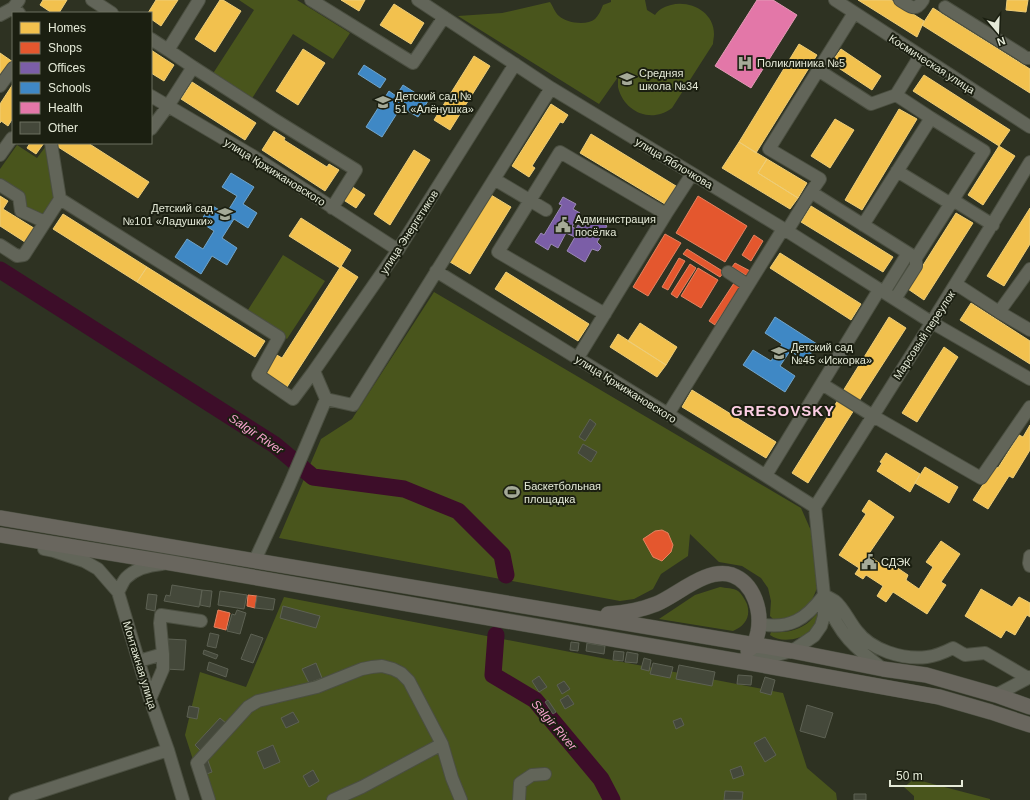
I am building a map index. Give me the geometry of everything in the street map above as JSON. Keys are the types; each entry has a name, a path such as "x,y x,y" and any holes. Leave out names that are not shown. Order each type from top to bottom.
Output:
{"main road":[{"path":"0,518 586,615 755,644 883,669 926,675 996,695 1030,707"},
{"path":"0,535 171,563 939,697 1030,725"},
{"path":"586,615 623,613 645,608 671,597 696,580 722,574 732,575 744,582 750,590 757,606 759,624 755,644 745,651 728,653 652,646"}],"street":[{"path":"92,0 110,12"},
{"path":"168,50 199,0"},
{"path":"311,0 413,63 444,17"},
{"name":"Космическая улица","path":"835,0 1030,127"},
{"path":"900,0 915,8 923,0"},
{"name":"улица Яблочкова","path":"424,2 444,17 551,88 785,230 931,322 1030,379"},
{"path":"945,6 1026,58 1030,58"},
{"path":"0,15 17,7"},
{"path":"668,414 748,285 820,179 769,149 854,13"},
{"path":"152,40 275,120 356,170 332,208"},
{"path":"818,70 871,104 896,95 920,56"},
{"name":"улица Энергетиков","path":"60,198 279,337 258,374 293,399 398,250 515,64"},
{"path":"152,128 193,67"},
{"path":"0,86 12,69"},
{"path":"326,399 353,405 551,88"},
{"path":"766,475 881,291 912,255 952,202 984,151 896,95"},
{"name":"улица Кржижановского","path":"152,97 253,156 398,250"},
{"path":"863,225 931,118"},
{"path":"0,155 12,138"},
{"path":"0,245 17,256 24,255 60,198 51,144"},
{"path":"605,314 498,252 560,152 666,214"},
{"name":"Марсовый переулок","path":"815,507 956,284 1030,162"},
{"path":"897,171 992,224"},
{"path":"577,359 692,174"},
{"path":"494,179 546,210"},
{"path":"0,185 19,197 21,212 45,222"},
{"path":"811,192 912,255 916,266 895,299"},
{"path":"999,312 1030,269"},
{"name":"улица Кржижановского","path":"436,271 766,475 815,507"},
{"path":"728,272 748,285"},
{"path":"956,284 1030,330"},
{"path":"255,560 289,486 326,399 314,371"},
{"path":"822,384 873,416 981,478 1030,407"},
{"path":"728,653 750,657 769,658 792,651 814,636 821,626 824,616 824,595 815,507"},
{"path":"0,542 54,551 84,560 98,569 118,592 126,578 136,571 151,565 171,563"},
{"path":"1030,556 1030,566"},
{"name":"Монтажная улица","path":"118,592 183,800"},
{"path":"759,624 778,627 791,624 814,610 824,595"},
{"path":"824,595 832,617 849,641 883,669"},
{"path":"824,595 836,602 864,639 887,652 911,657 926,657 942,653 953,648 965,655 985,653 1029,678"},
{"path":"150,698 163,669 160,623 161,614 201,621"},
{"path":"139,661 163,654"},
{"path":"209,800 197,763 248,707 265,699 317,687 362,669 382,666 401,673 409,681 442,744 452,778 461,800"},
{"path":"996,695 1029,678"},
{"path":"333,800 362,787 442,744"},
{"path":"15,800 168,750"},
{"path":"519,800 520,783 532,775 545,774"}],"green space":[{"path":"239,0 297,0 350,33 333,59 293,34 251,100 212,75 254,10"},
{"name":"Средняя школа №34","path":"611,0 645,0 647,10 655,15 660,10 671,5 686,4 700,9 710,19 714,34 713,44 672,108 664,113 647,115 632,109 621,96 618,87 618,77 599,104 458,16 502,13 550,2 556,13 562,18 571,22 582,23 595,19 603,5 611,2"},
{"path":"17,145 37,158 46,146 57,203 48,216 35,219 0,182 0,169"},
{"path":"283,255 325,281 287,339 246,313"},
{"path":"434,292 801,508 812,533 818,586 812,600 805,608 794,616 780,621 774,620 770,616 771,601 768,588 761,578 742,566 719,562 690,534 688,556 661,574 653,589 634,599 620,601 279,538 321,439 352,419"},
{"path":"720,587 738,591 747,604 748,613 746,620 744,624 737,629 733,631 659,619 695,595"},
{"path":"284,597 783,693 807,768 836,793 837,800 206,800 185,735 200,672 246,687"},
{"path":"819,612 821,616 810,632 806,635 796,639 784,640 770,635 771,632 787,632 797,629 810,621"},
{"path":"914,779 990,800 914,800 914,796 904,787"}],"building: Homes":[{"path":"43,0 67,0 60,12 50,12 40,5"},
{"path":"156,0 178,0 161,26 152,20 152,12 149,12"},
{"path":"220,0 223,0 241,11 215,52 195,39"},
{"path":"341,0 365,0 359,11"},
{"path":"858,0 891,0 924,21 917,37"},
{"path":"1007,0 1028,0 1026,12 1006,10"},
{"path":"394,4 424,23 411,44 380,25"},
{"path":"933,8 1030,69 1030,93 922,25"},
{"path":"799,44 817,55 756,153 739,142"},
{"path":"303,49 325,63 298,105 276,91"},
{"path":"841,49 881,76 872,90 831,63"},
{"path":"152,51 174,65 164,81 152,74"},
{"path":"0,53 12,61 12,64 4,77 0,75"},
{"path":"474,56 490,66 450,130 434,120"},
{"path":"924,75 1010,130 999,146 913,91"},
{"path":"192,82 256,123 245,140 181,99"},
{"path":"12,86 12,120 8,126 1,121 0,123 0,104"},
{"path":"551,104 568,115 563,123 560,122 532,166 535,168 529,177 512,166"},
{"path":"899,109 917,119 862,210 845,200"},
{"path":"835,119 854,130 830,168 811,156"},
{"path":"274,131 285,138 284,140 327,167 329,164 339,170 325,191 262,150"},
{"path":"591,134 676,186 665,204 580,153"},
{"path":"739,142 767,159 758,173 798,198 790,209 722,168"},
{"path":"29,144 43,144 36,154 27,148"},
{"path":"90,144 149,182 138,198 55,145"},
{"path":"999,146 1015,156 983,205 968,195"},
{"path":"414,150 430,160 390,225 374,214"},
{"path":"767,159 807,183 798,198 758,173"},
{"path":"351,186 365,195 356,208 342,199"},
{"path":"491,195 511,207 470,274 450,262"},
{"path":"0,196 8,201 3,209 37,230 28,244 0,226"},
{"path":"811,206 893,257 883,272 801,222"},
{"path":"1030,208 1030,244 1004,286 987,276"},
{"path":"956,213 973,223 924,300 908,289"},
{"path":"63,214 147,267 137,282 53,229"},
{"path":"301,218 351,250 340,268 289,236"},
{"path":"780,253 861,304 851,320 770,268"},
{"path":"341,266 358,277 287,387 264,372 275,354 282,358"},
{"path":"147,267 265,341 255,357 137,282"},
{"path":"506,272 589,324 578,341 495,289"},
{"path":"971,303 1030,341 1030,364 960,320"},
{"path":"889,317 906,328 859,401 843,391"},
{"path":"640,323 677,347 666,365 628,341"},
{"path":"618,334 666,365 657,377 610,347"},
{"path":"944,347 958,357 917,422 902,413"},
{"path":"692,390 776,442 766,458 682,407"},
{"path":"838,400 854,410 808,483 792,473"},
{"path":"1030,425 1030,450 1013,478 1009,476 988,509 973,500 995,466 998,468 1019,435 1023,437"},
{"path":"886,453 920,474 910,492 877,471 882,463 880,462"},
{"path":"925,467 958,487 949,503 915,483"},
{"path":"869,500 894,517 868,555 889,570 893,565 908,575 906,580 919,589 933,567 926,562 941,541 960,554 941,582 946,585 927,614 893,592 886,602 877,596 883,586 866,575 863,579 855,574 859,568 839,555 866,514 862,511"},
{"path":"981,589 1012,607 1019,597 1030,603 1030,617 1027,615 1015,635 1006,630 1001,638 965,616"}],"building: Shops":[{"path":"698,196 747,226 725,262 676,233"},
{"path":"665,234 681,243 648,296 633,287"},
{"path":"754,235 763,241 751,261 742,255"},
{"path":"687,249 724,272 720,277 683,254"},
{"path":"679,258 685,261 668,290 662,287"},
{"path":"735,263 752,272 749,277 732,267"},
{"path":"690,264 696,268 677,298 671,294"},
{"path":"698,268 718,280 701,308 681,296"},
{"path":"736,280 742,284 715,325 709,321"},
{"path":"662,530 668,533 673,545 671,552 662,561 653,557 643,539 655,531"},
{"path":"248,595 257,596 255,608 247,606"},
{"path":"218,610 230,613 226,630 214,627"}],"building: Offices":[{"path":"563,197 576,204 573,209 580,213 572,227 576,229 578,225 582,228 584,224 588,226 590,223 594,225 597,220 607,226 597,242 601,246 600,249 598,251 592,249 585,262 567,251 575,237 566,233 558,248 551,244 548,250 535,242 541,233 544,235 562,205 559,204"}],"building: Schools":[{"path":"364,65 386,79 380,88 358,74"},
{"path":"403,85 428,101 418,117 401,107 382,137 366,127 389,91 396,96"},
{"path":"231,173 254,187 243,204 257,213 248,228 234,219 222,238 237,248 227,265 212,256 201,274 175,257 187,239 203,249 214,231 200,222 211,205 226,214 237,196 222,187"},
{"path":"775,317 817,344 806,361 790,351 780,366 795,376 785,392 743,365 753,350 771,361 782,344 765,333"}],"building: Health":[{"path":"757,0 773,0 797,15 751,88 715,66"}],"building: Other":[{"path":"590,419 596,424 585,441 579,437"},
{"path":"583,444 597,452 591,462 578,453"},
{"path":"172,585 202,590 199,607 164,601 166,595 170,596"},
{"path":"202,590 212,591 210,607 200,605"},
{"path":"220,591 247,595 244,609 218,605"},
{"path":"148,594 157,595 155,611 146,609"},
{"path":"257,596 275,599 273,610 255,608"},
{"path":"283,606 320,616 316,628 280,618"},
{"path":"237,610 246,613 240,634 227,631 232,614 235,615"},
{"path":"210,633 219,635 216,648 207,646"},
{"path":"251,634 263,638 253,663 241,659"},
{"path":"168,639 186,640 184,670 165,669"},
{"path":"571,642 579,643 578,651 570,650"},
{"path":"587,643 605,646 604,654 586,651"},
{"path":"204,650 218,655 216,659 203,654"},
{"path":"614,651 624,652 623,661 613,660"},
{"path":"627,652 638,654 637,663 625,662"},
{"path":"644,658 651,660 649,671 641,669"},
{"path":"209,662 228,669 226,677 207,670"},
{"path":"316,663 322,678 309,683 302,669"},
{"path":"653,663 673,667 670,678 650,674"},
{"path":"679,665 715,672 712,686 676,679"},
{"path":"738,675 752,676 751,685 737,684"},
{"path":"539,676 547,687 539,692 532,681"},
{"path":"765,677 775,680 771,695 760,692"},
{"path":"564,681 570,689 562,694 557,685"},
{"path":"568,695 574,704 565,709 560,700"},
{"path":"548,700 556,712 553,714 545,702"},
{"path":"807,705 833,713 825,738 800,731"},
{"path":"189,706 199,708 197,719 187,717"},
{"path":"293,712 299,722 286,728 281,718"},
{"path":"220,718 227,724 201,751 195,745"},
{"path":"681,718 684,725 676,729 673,721"},
{"path":"765,737 776,755 765,762 754,743"},
{"path":"273,745 280,762 264,769 257,752"},
{"path":"207,758 212,772 204,775 199,761"},
{"path":"741,766 744,775 733,779 730,770"},
{"path":"313,770 319,781 309,787 303,776"},
{"path":"725,791 743,792 742,800 724,800"},
{"path":"854,794 866,794 866,800 854,800"}],"waterway":[{"name":"Salgir River","path":"0,270 275,445 313,477 404,489 458,511 502,555 506,575"},
{"name":"Salgir River","path":"496,635 493,675 535,700 601,779 612,800"}],"place":[{"name":"Поликлиника №5","path":"745,63"},
{"name":"Средняя школа №34","path":"627,79"},
{"name":"Детский сад № 51 «Алёнушка»","path":"383,102"},
{"name":"Детский сад №101 «Ладушки»","path":"225,214"},
{"name":"Администрация посёлка","path":"563,225"},
{"name":"Детский сад №45 «Искорка»","path":"779,353"},
{"name":"Баскетбольная площадка","path":"512,492"},
{"name":"СДЭК","path":"869,562"}],"district":[{"name":"GRESOVSKY","path":"783,410"}]}
